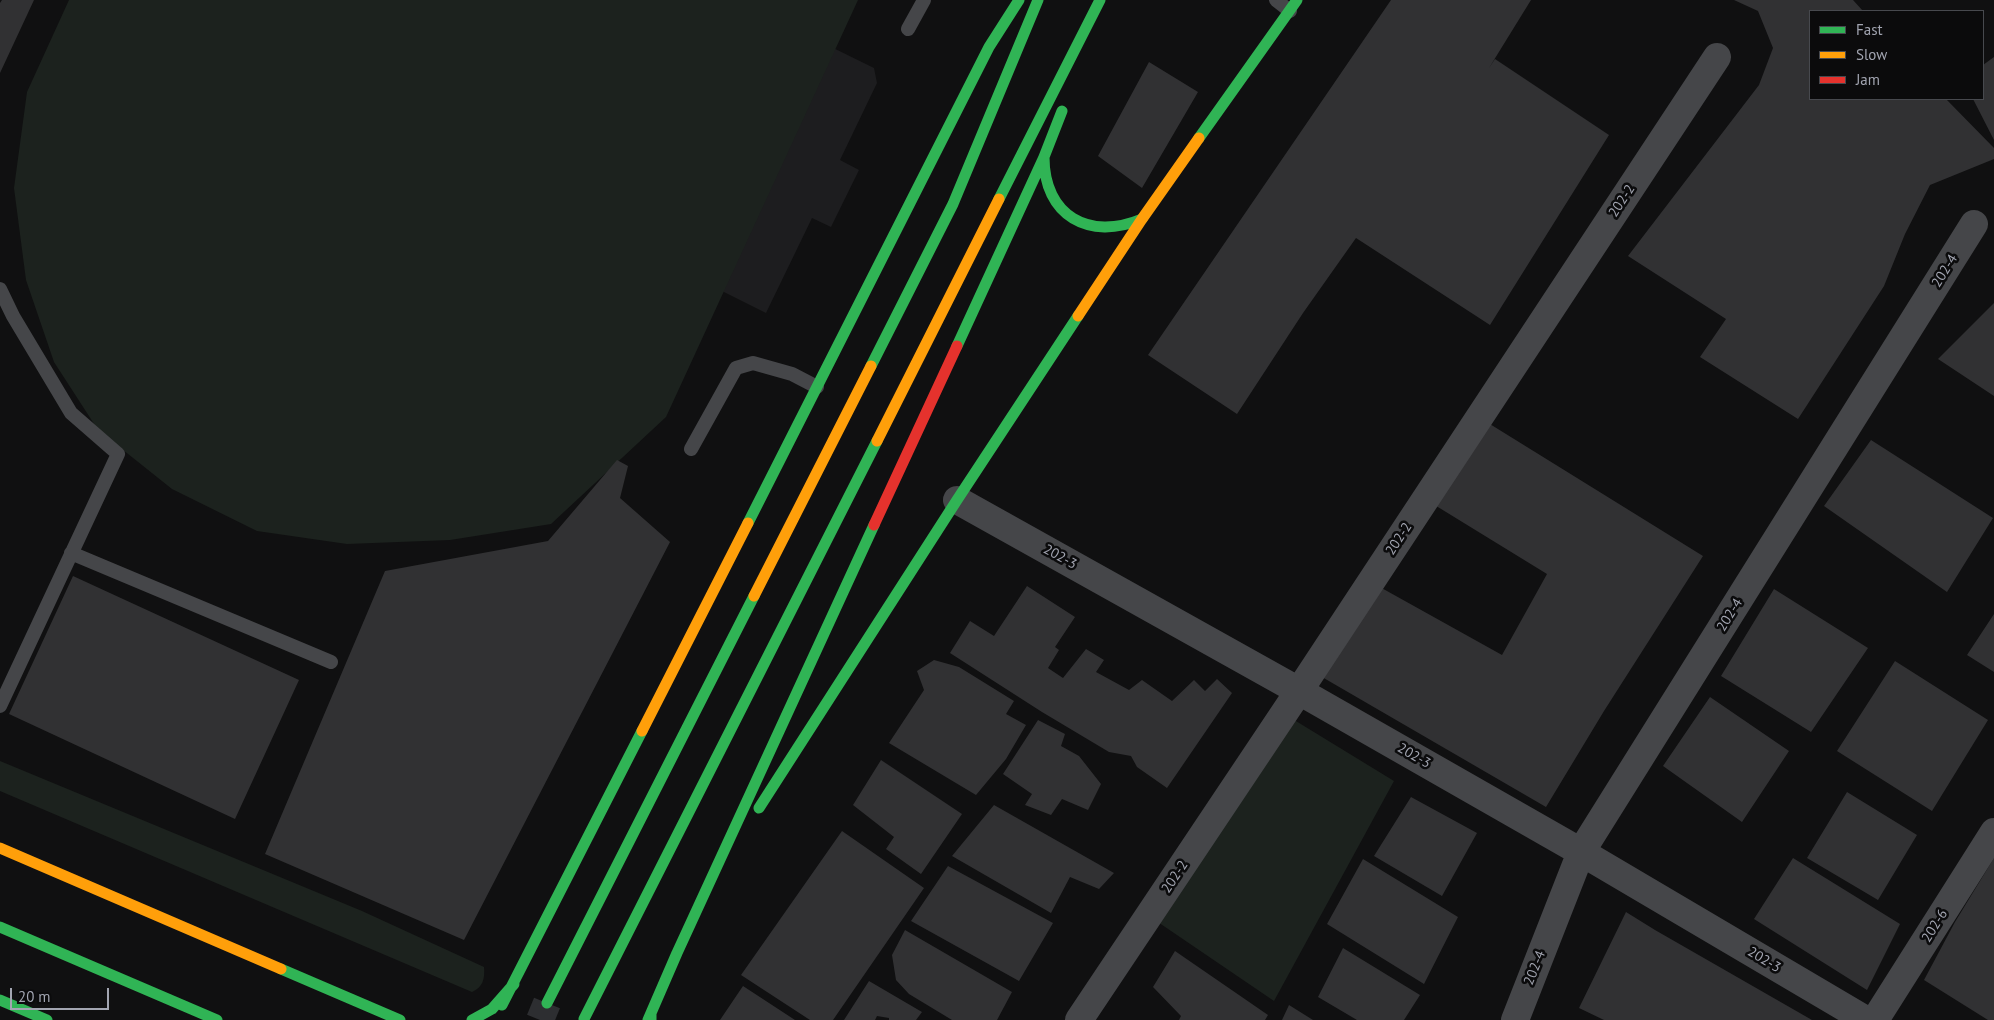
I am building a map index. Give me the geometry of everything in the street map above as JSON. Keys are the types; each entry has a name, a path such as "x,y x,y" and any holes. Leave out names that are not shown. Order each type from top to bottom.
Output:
{"main road":[{"path":"490,1020 500,1008 514,984 985,56 1019,0"},
{"path":"548,1003 953,204 1038,0"},
{"path":"584,1019 1100,0"},
{"path":"1080,64 1105,0"},
{"path":"704,896 957,500 1142,219 1293,5"},
{"path":"650,1018 704,896 1044,157 1066,101"},
{"path":"1044,157 1045,178 1052,198 1066,214 1084,224 1105,228 1125,226 1142,219"},
{"path":"0,848 400,1020"},
{"path":"0,927 217,1020"},
{"path":"472,1020 492,1009 514,984"},
{"path":"0,1000 47,1020"}],"street":[{"name":"202-2","path":"1079,1020 1717,57"},
{"name":"202-4","path":"1515,1020 1581,852 1974,224"},
{"name":"202-3","path":"957,500 1299,690 1581,852 1866,1020"},
{"name":"202-6","path":"1875,1020 1994,832"}],"lane":[{"path":"908,29 924,0"},
{"path":"1276,0 1293,5"},
{"path":"0,289 13,316 71,413 118,454 0,706"},
{"path":"691,449 736,368 753,363 792,374 817,387"},
{"path":"71,554 331,662"}],"shaded area":[{"path":"69,0 858,0 666,417 551,524 450,540 347,544 257,531 172,489 98,430 54,362 26,280 14,188 27,92"},
{"path":"819,41 874,68 877,83 840,160 859,170 831,227 812,218 766,313 702,281"},
{"path":"1291,718 1394,781 1274,1001 1149,916"},
{"path":"0,761 362,911 484,967 482,982 479,988 472,992 0,791"}],"building":[{"path":"2,0 34,0 0,73 0,3"},
{"path":"1391,0 1531,0 1489,68 1495,59 1609,135 1490,325 1356,238 1303,313 1237,414 1148,355"},
{"path":"1734,0 1853,0 1862,10 1809,10 1809,100 1947,100 1994,148 1994,159 1930,185 1905,234 1884,286 1798,419 1700,357 1726,319 1628,256 1759,85 1773,48 1758,11"},
{"path":"1994,57 1994,140 1974,100 1984,100 1984,64"},
{"path":"1149,62 1198,92 1142,188 1098,156"},
{"path":"1994,303 1994,396 1938,359"},
{"path":"1485,421 1703,556 1604,711 1546,807 1322,677 1378,586 1502,655 1547,574 1433,504"},
{"path":"1871,440 1993,518 1947,592 1824,506"},
{"path":"617,460 628,466 620,498 670,542 464,940 265,854 385,571 548,541"},
{"path":"73,576 299,680 235,819 9,714"},
{"path":"1027,586 1075,617 1055,647 1059,650 1048,668 1063,678 1086,649 1104,660 1096,672 1129,690 1142,680 1172,701 1194,680 1205,691 1217,679 1232,693 1167,788 1137,767 1131,756 1109,752 950,653 970,621 994,636"},
{"path":"1774,589 1868,648 1811,732 1721,676"},
{"path":"1994,614 1994,672 1967,655"},
{"path":"934,660 959,667 1014,701 1006,714 1026,725 1006,759 976,795 889,743 924,690 917,671"},
{"path":"1895,661 1988,720 1932,811 1837,751"},
{"path":"1710,697 1789,751 1742,822 1663,766"},
{"path":"1038,720 1065,734 1061,746 1079,756 1101,784 1088,810 1062,799 1051,815 1025,805 1032,794 1003,774"},
{"path":"881,760 962,814 921,874 886,849 894,837 853,805"},
{"path":"1847,792 1917,835 1878,900 1807,858"},
{"path":"1411,797 1477,833 1442,896 1374,856"},
{"path":"994,805 1114,873 1099,889 1070,877 1051,913 952,856"},
{"path":"842,831 924,888 833,1020 810,1020 741,975"},
{"path":"1793,858 1900,924 1867,990 1754,919"},
{"path":"1994,858 1994,1020 1988,1020 1924,980 1955,922"},
{"path":"1363,859 1458,917 1424,984 1327,924"},
{"path":"948,866 1053,923 1019,981 911,921"},
{"path":"1626,912 1812,1020 1604,1020 1579,1008"},
{"path":"905,930 1012,992 997,1020 952,1020 909,994 896,980 892,955"},
{"path":"1343,948 1420,995 1404,1020 1357,1020 1318,997"},
{"path":"1175,951 1268,1015 1265,1020 1179,1020 1181,1016 1153,987"},
{"path":"869,981 922,1012 916,1020 889,1020 889,1018 877,1016 875,1020 844,1020"},
{"path":"743,986 795,1020 720,1020"},
{"path":"1289,1005 1313,1020 1282,1020"}],"tunnel":[{"path":"540,1020 547,1003"}],"traffic: fast":[{"path":"748,523 989,47 1019,0"},
{"path":"871,366 953,204 1038,0"},
{"path":"999,199 1100,0"},
{"path":"1199,138 1297,0"},
{"path":"957,346 1044,157 1062,111"},
{"path":"1044,157 1046,178 1052,195 1061,208 1073,218 1088,225 1104,227 1123,225 1142,219"},
{"path":"759,808 1078,316"},
{"path":"584,1019 877,441"},
{"path":"648,1020 874,525"},
{"path":"547,1003 754,596"},
{"path":"502,1005 642,731"},
{"path":"0,927 217,1020"},
{"path":"281,969 400,1020"},
{"path":"472,1020 492,1009 514,984"},
{"path":"0,1000 47,1020"},
{"path":"651,1014 651,1020"}],"traffic: slow":[{"path":"1078,316 1142,219 1199,138"},
{"path":"877,441 999,199"},
{"path":"754,596 871,366"},
{"path":"642,731 748,523"},
{"path":"0,848 281,969"}],"traffic: jam":[{"path":"874,525 957,346"}]}
